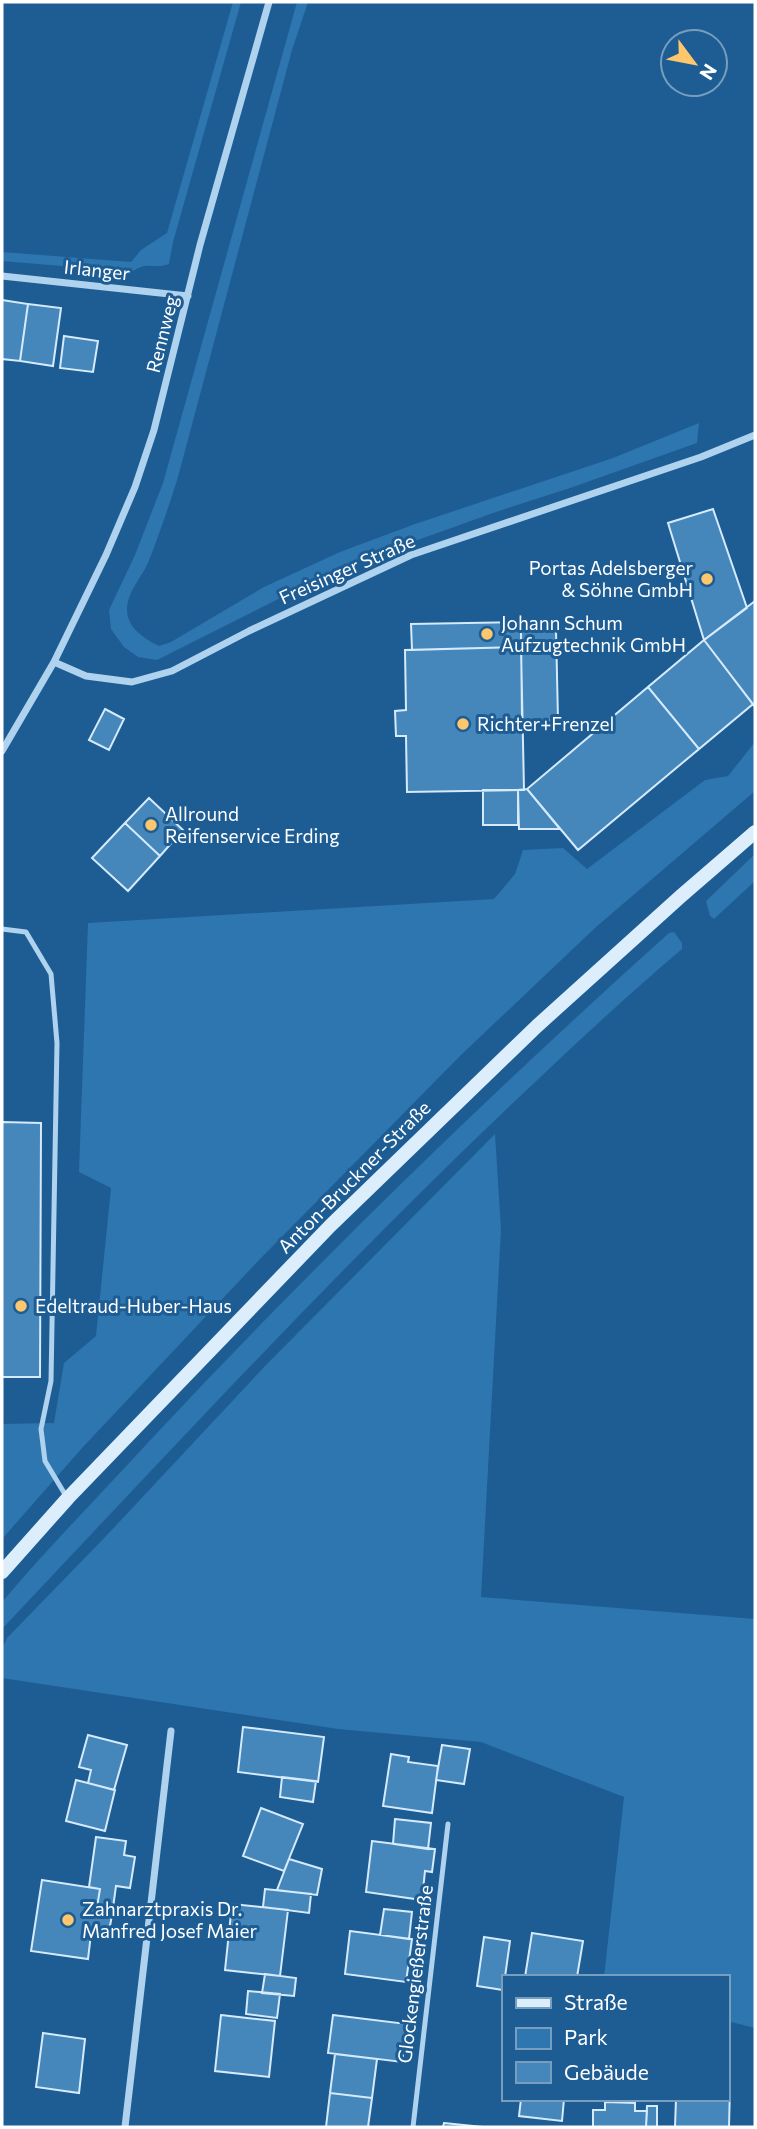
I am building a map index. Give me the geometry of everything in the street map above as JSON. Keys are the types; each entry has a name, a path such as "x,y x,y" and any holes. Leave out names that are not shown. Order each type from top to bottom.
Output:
{"main road":[{"name":"Anton-Bruckner-Straße","path":"2,1572 68,1498 340,1216 537,1027 755,832"}],"street":[{"name":"Rennweg","path":"54,662 106,555 135,486 154,430 200,245 269,2"},
{"name":"Irlanger","path":"2,276 188,296"},
{"name":"Freisinger Straße","path":"54,662 86,676 132,681 172,671 249,631 411,555 701,457 755,435"},
{"path":"2,751 54,662"},
{"path":"125,2127 171,1731"}],"lane":[{"path":"2,929 26,932 51,974 57,1043 51,1381 41,1429 45,1461 68,1498"},
{"name":"Glockengießerstraße","path":"413,2127 448,1824"}],"green space":[{"path":"233,2 241,2 169,264 146,266 132,272 2,261 2,252 131,262 141,250 167,233"},
{"path":"297,2 308,2 292,50 178,477 148,563 128,601 129,621 137,631 159,646 171,642 264,587 340,552 613,458 699,423 697,443 342,567 157,660 138,657 124,647 111,629 109,610 135,555 163,483"},
{"path":"755,742 755,791 596,927 461,1055 259,1260 83,1447 2,1539 2,1424 54,1423 64,1363 96,1336 111,1188 79,1172 88,923 494,899 515,874 523,850 563,848 587,869 705,780 728,776"},
{"path":"755,854 755,881 714,919 710,916 706,901"},
{"path":"674,932 682,943 682,949 555,1063 383,1231 254,1362 2,1629 2,1602 218,1369 343,1241 472,1116 603,993 669,933"},
{"path":"495,1134 501,1230 481,1597 755,1619 755,2028 729,2022 729,1975 604,1975 624,1797 481,1742 338,1729 2,1678 2,1649 7,1638 265,1366"}],"building":[{"path":"2,300 28,304 20,361 2,359"},
{"path":"28,304 61,308 53,366 20,361"},
{"path":"64,336 98,341 93,372 60,368"},
{"path":"713,509 747,608 704,640 668,523"},
{"path":"755,601 755,707 704,640"},
{"path":"521,622 521,647 412,650 411,624"},
{"path":"556,630 558,720 522,721 521,631"},
{"path":"704,640 753,704 699,749 648,687"},
{"path":"521,647 524,790 407,792 406,736 396,736 395,711 406,710 405,650"},
{"path":"648,687 699,749 578,850 527,789"},
{"path":"105,709 124,719 109,750 89,740"},
{"path":"527,789 560,829 519,829 518,790"},
{"path":"483,790 518,790 518,825 483,825"},
{"path":"149,798 183,830 160,856 125,823"},
{"path":"125,823 160,856 128,891 92,858"},
{"name":"Edeltraud-Huber-Haus","path":"2,1122 41,1123 40,1377 2,1377"},
{"path":"243,1727 324,1737 318,1782 238,1772"},
{"path":"88,1735 127,1745 114,1790 88,1783 91,1770 79,1767"},
{"path":"442,1745 470,1749 464,1784 436,1780"},
{"path":"391,1754 409,1757 408,1762 438,1766 432,1813 383,1806"},
{"path":"282,1777 316,1781 313,1802 280,1797"},
{"path":"76,1780 115,1790 105,1831 66,1821"},
{"path":"261,1808 303,1824 284,1871 243,1856"},
{"path":"395,1819 431,1823 428,1849 393,1844"},
{"path":"96,1837 126,1841 124,1855 135,1857 130,1888 116,1886 112,1915 96,1913 100,1889 89,1887"},
{"path":"372,1841 435,1849 432,1872 425,1871 422,1900 366,1892"},
{"path":"289,1859 322,1869 317,1895 277,1890"},
{"path":"42,1880 100,1889 96,1913 112,1915 108,1937 91,1934 88,1959 31,1951"},
{"path":"265,1889 311,1894 309,1913 263,1907"},
{"path":"232,1904 288,1910 280,1976 225,1970"},
{"path":"384,1909 412,1912 409,1939 380,1935"},
{"path":"350,1931 412,1939 406,1982 345,1974"},
{"path":"532,1933 583,1941 577,1975 525,1975"},
{"path":"484,1937 510,1941 505,1975 502,1975 502,1990 477,1986"},
{"path":"265,1974 296,1978 294,1996 262,1993"},
{"path":"248,1991 280,1994 277,2018 246,2014"},
{"path":"221,2015 275,2021 269,2077 215,2071"},
{"path":"333,2015 407,2024 402,2062 328,2053"},
{"path":"43,2033 85,2039 79,2093 36,2087"},
{"path":"335,2054 377,2059 372,2098 330,2093"},
{"path":"730,2087 729,2127 675,2127 676,2101 729,2101"},
{"path":"330,2093 372,2098 368,2127 326,2127"},
{"path":"521,2101 564,2101 562,2121 519,2116"},
{"path":"605,2102 635,2103 635,2111 647,2111 646,2127 593,2127 593,2110 605,2110"},
{"path":"647,2106 657,2106 657,2127 646,2127"},
{"path":"444,2123 483,2127 443,2127"}],"place":[{"name":"Portas Adelsberger & Söhne GmbH","path":"707,579"},
{"name":"Johann Schum Aufzugtechnik GmbH","path":"487,634"},
{"name":"Richter+Frenzel","path":"463,724"},
{"name":"Allround Reifenservice Erding","path":"151,825"},
{"name":"Edeltraud-Huber-Haus","path":"21,1306"},
{"name":"Zahnarztpraxis Dr. Manfred Josef Maier","path":"68,1920"}]}
